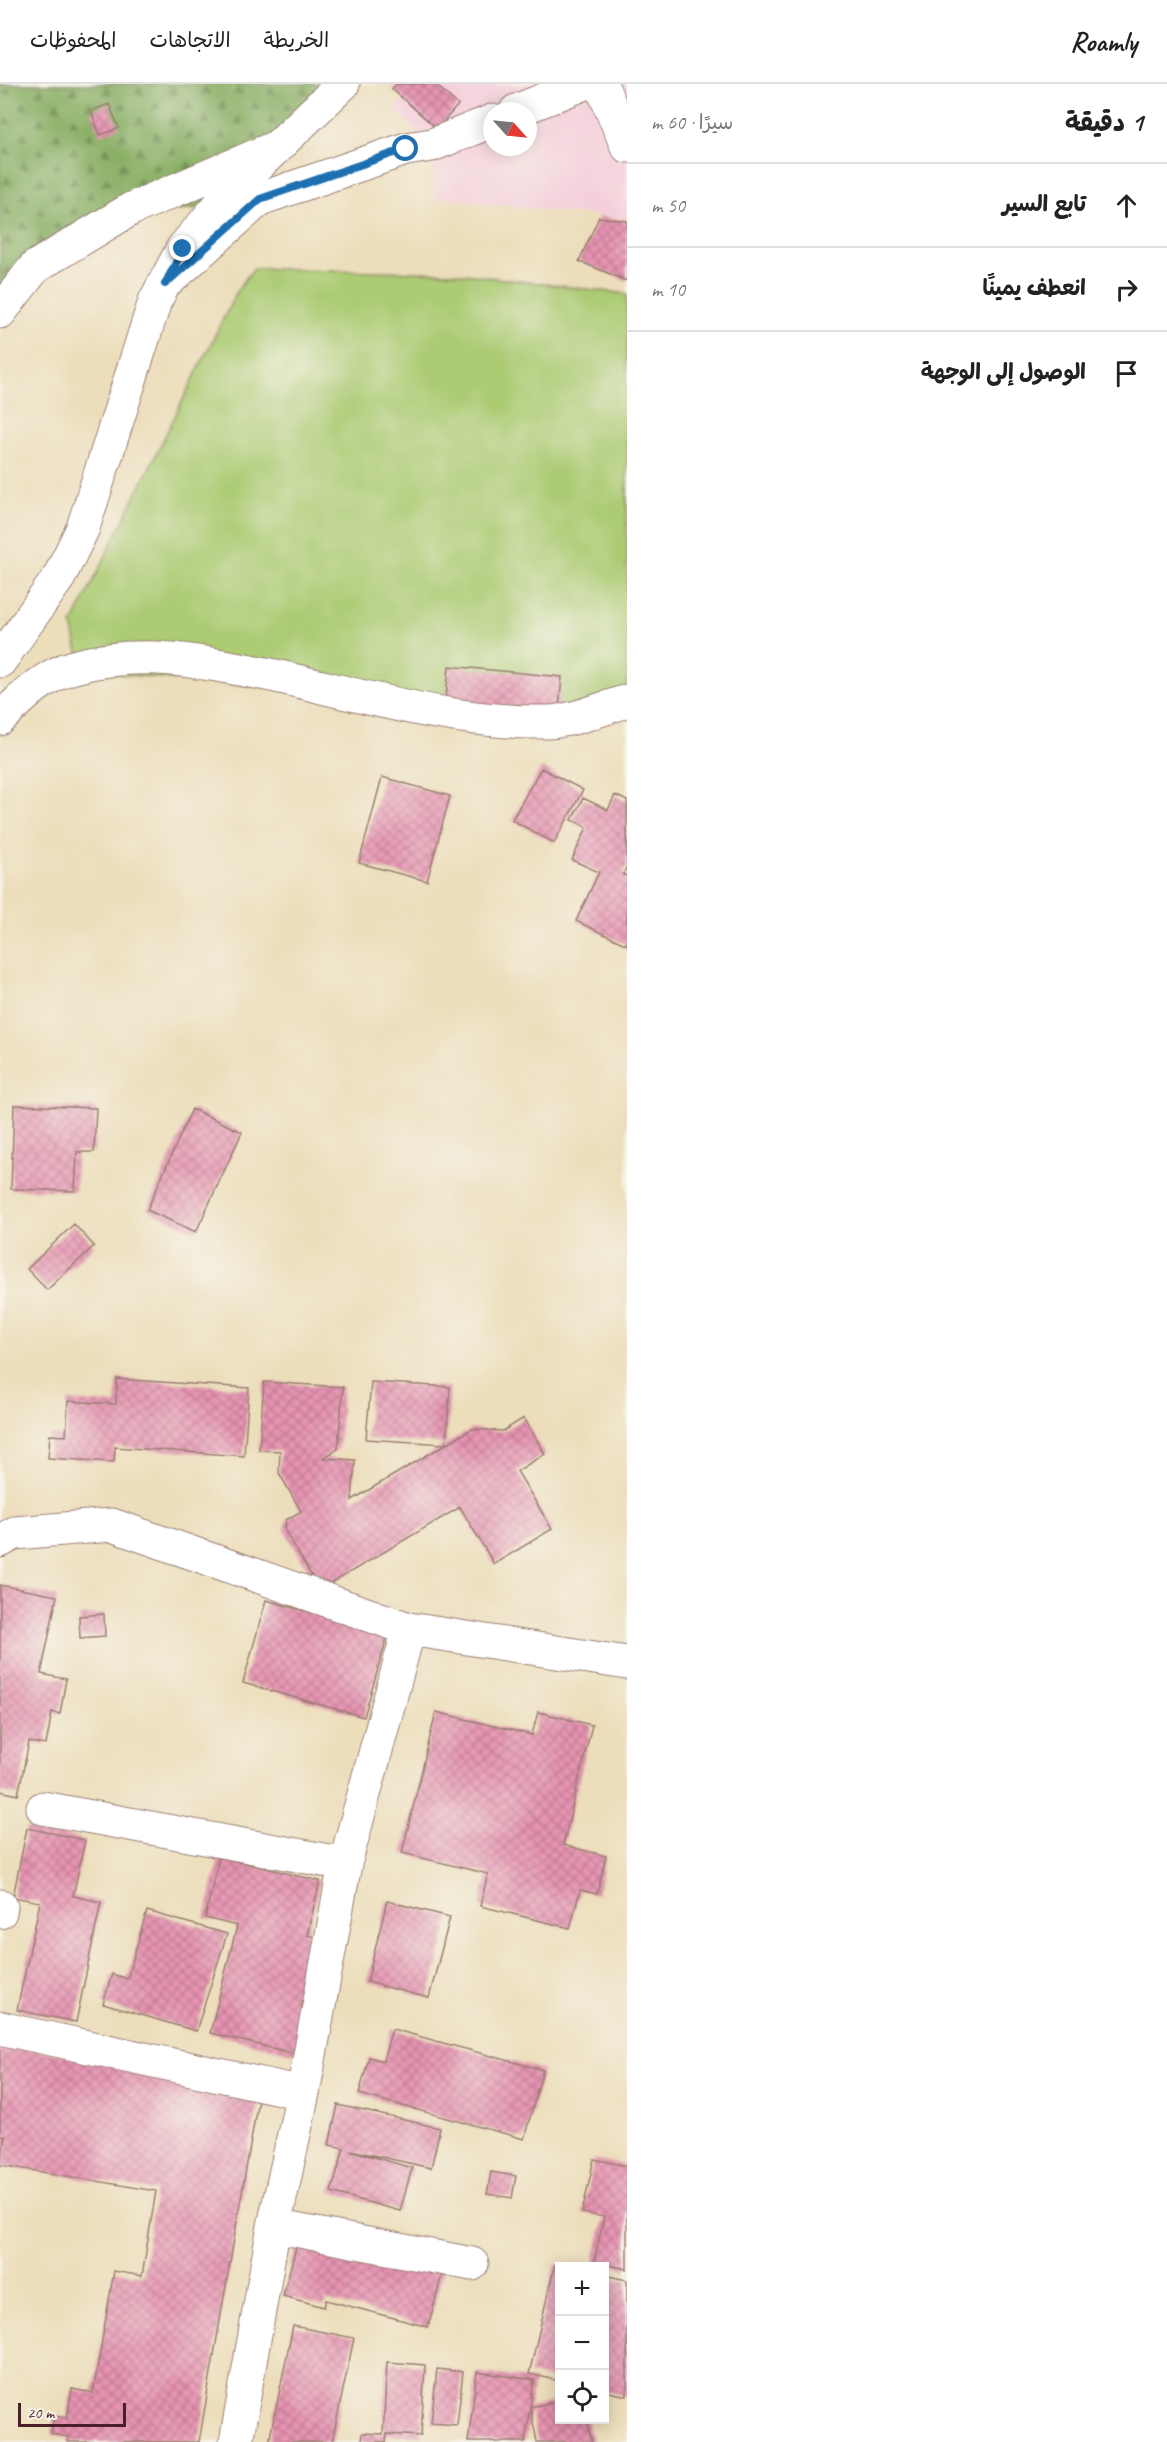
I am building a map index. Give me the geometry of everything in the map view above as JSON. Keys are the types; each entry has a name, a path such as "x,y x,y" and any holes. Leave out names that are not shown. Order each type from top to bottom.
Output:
{"street":[{"path":"0,661 59,577 83,528 155,301 183,249 235,187 343,84"},
{"path":"537,103 584,84"},
{"path":"601,84 627,146"},
{"path":"165,284 260,199 406,149 432,145 483,125"},
{"path":"0,312 35,267 131,209 274,148"},
{"path":"0,719 37,685 72,667 128,657 197,660 442,712 510,720 550,722 627,701"},
{"path":"0,1541 15,1533 112,1525 409,1629 627,1663"},
{"path":"237,2442 274,2226 303,2093 345,1864 409,1629"},
{"path":"43,1808 345,1864"},
{"path":"0,2028 303,2093"},
{"path":"274,2226 472,2264"}],"shaded area":[{"path":"417,84 627,84 627,219 435,197 432,145 394,109"}],"green space":[{"path":"0,84 326,84 201,208 116,214 0,286"},
{"path":"254,268 455,273 627,294 627,693 541,714 436,701 82,671 72,624 238,289"}],"building":[{"path":"397,84 435,84 458,105 437,129 392,89"},
{"path":"109,104 119,128 100,135 91,111"},
{"path":"599,217 627,221 627,281 579,261"},
{"path":"449,666 562,677 557,729 444,718"},
{"path":"541,768 583,790 554,843 512,820"},
{"path":"382,777 450,796 427,881 359,863"},
{"path":"615,795 627,801 627,866 623,875 627,876 627,945 576,921 599,872 572,860 587,827 572,820 583,798 608,810"},
{"path":"14,1105 96,1108 94,1152 77,1152 75,1191 11,1189"},
{"path":"192,1109 242,1132 196,1232 147,1210"},
{"path":"74,1224 94,1246 47,1290 27,1269"},
{"path":"117,1379 249,1388 244,1456 115,1447 114,1462 48,1458 50,1435 66,1436 68,1401 116,1404"},
{"path":"264,1382 343,1387 338,1449 323,1458 355,1460 352,1500 472,1429 503,1431 524,1418 545,1454 517,1471 552,1529 494,1564 460,1507 320,1590 285,1531 286,1520 301,1511 279,1473 280,1451 259,1450"},
{"path":"371,1382 450,1387 446,1444 366,1439"},
{"path":"0,1585 57,1596 41,1674 66,1679 60,1714 52,1712 46,1745 29,1742 18,1795 0,1791"},
{"path":"266,1600 388,1634 364,1717 243,1683"},
{"path":"104,1614 105,1636 80,1638 79,1616"},
{"path":"436,1712 532,1735 538,1712 592,1725 563,1845 606,1856 597,1894 580,1890 570,1928 480,1906 488,1874 402,1853"},
{"path":"27,1828 85,1840 73,1896 101,1902 76,2022 17,2010 40,1902 13,1897"},
{"path":"219,1857 320,1881 307,1935 324,1939 296,2054 210,2033 237,1926 205,1918"},
{"path":"387,1901 450,1917 429,1998 367,1982"},
{"path":"147,1911 227,1934 196,2031 103,2004 112,1974 127,1979"},
{"path":"392,2029 543,2070 524,2139 359,2094 369,2057 383,2061"},
{"path":"0,2044 260,2088 199,2442 68,2442 69,2437 51,2434 54,2416 67,2418 72,2389 93,2393 114,2271 142,2276 156,2191 0,2165 5,2136 0,2135"},
{"path":"338,2105 440,2128 431,2168 350,2150 412,2168 400,2211 331,2192 344,2148 329,2145"},
{"path":"594,2159 627,2166 627,2269 609,2265 609,2262 594,2262 604,2217 582,2213"},
{"path":"491,2172 516,2176 512,2198 487,2194"},
{"path":"300,2232 443,2271 428,2327 326,2300 324,2307 283,2296"},
{"path":"555,2264 555,2380 529,2374"},
{"path":"609,2276 627,2280 627,2396 609,2392"},
{"path":"293,2326 354,2338 332,2442 269,2442"},
{"path":"387,2362 425,2365 421,2436 387,2434 386,2442 361,2442 362,2433 383,2434"},
{"path":"437,2369 463,2372 457,2425 431,2423"},
{"path":"477,2372 534,2380 525,2442 468,2442"},
{"path":"555,2402 555,2424 588,2424 592,2442 537,2442 530,2407"}],"route":[{"path":"183,249 165,284 260,199 406,149"}]}
